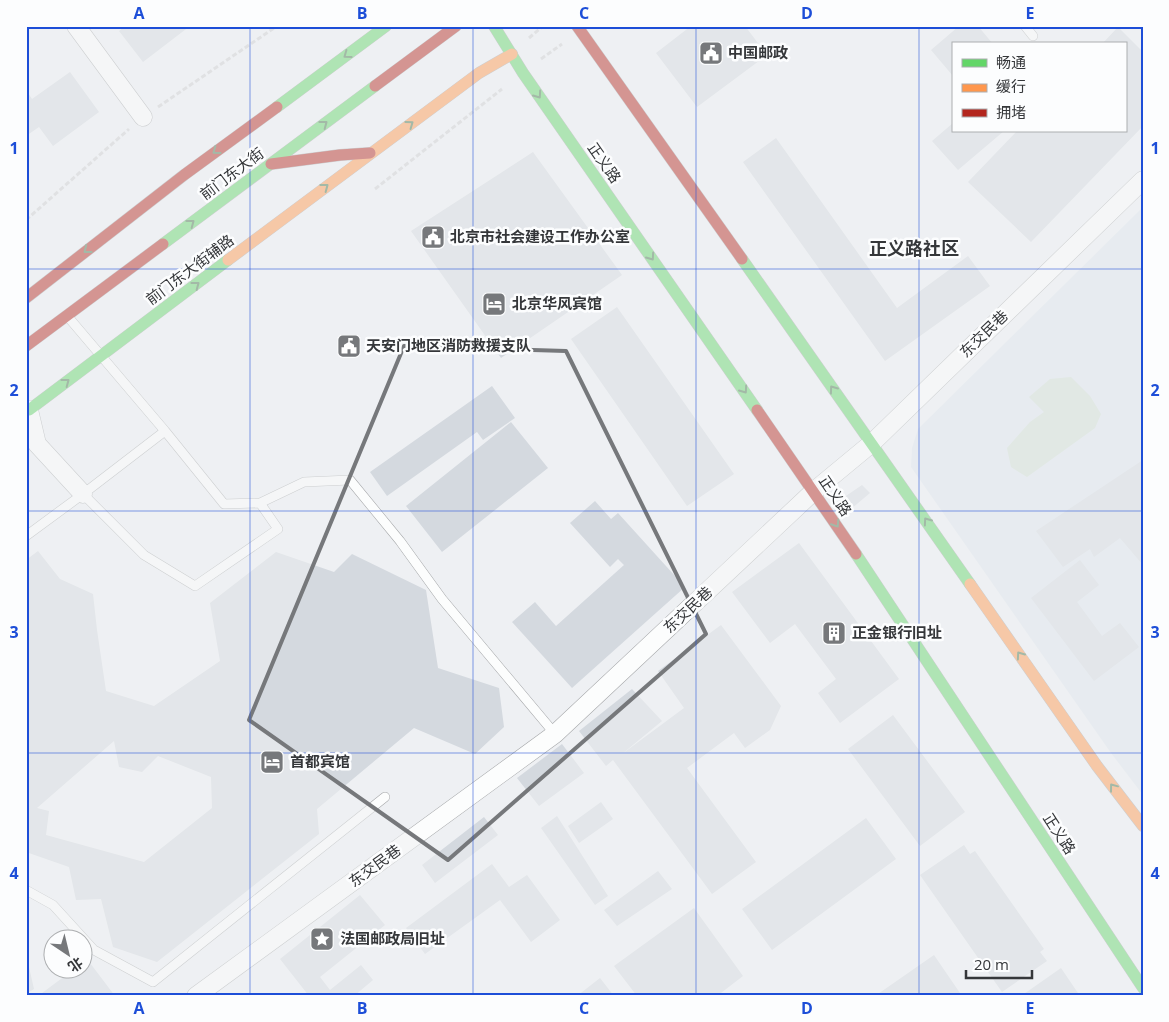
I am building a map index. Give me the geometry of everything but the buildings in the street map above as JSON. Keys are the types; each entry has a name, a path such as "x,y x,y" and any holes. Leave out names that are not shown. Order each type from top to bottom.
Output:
{"street":[{"path":"76,26 143,117"},
{"name":"前门东大街","path":"26,298 184,175 386,26"},
{"name":"前门东大街","path":"26,346 456,26"},
{"name":"正义路","path":"494,26 523,72 814,491 1143,988"},
{"path":"578,29 872,442 1097,766 1143,826"},
{"name":"前门东大街辅路","path":"28,410 370,153 479,73 512,54"},
{"path":"271,164 370,153"},
{"name":"东交民巷","path":"196,996 555,734 814,491 872,442 1143,180"},
{"path":"28,410 37,444 82,494"}],"lane":[{"path":"1025,26 1033,36"},
{"path":"67,315 166,431 224,504 260,503 304,482 350,480 400,541 442,600 555,734"},
{"path":"26,536 166,431"},
{"path":"82,494 144,555 195,586 278,529 260,503"},
{"path":"26,890 53,905 94,950 153,982 385,797"}],"path":[{"path":"375,189 578,29"}],"highlighted area":[{"path":"404,346 566,351 706,634 448,860 249,720"}],"shaded area":[{"path":"1143,207 1143,795 1111,753 911,467 912,448 918,429"}],"green space":[{"path":"1071,377 1090,396 1101,414 1095,428 1027,477 1011,467 1007,448 1030,422 1044,412 1029,397 1050,379"}],"traffic: fast":[{"path":"277,107 386,26"},
{"path":"494,26 523,73 757,410"},
{"path":"163,244 375,86"},
{"path":"742,259 970,584"},
{"path":"26,409 29,410 228,260"},
{"path":"856,554 1143,988"}],"traffic: slow":[{"path":"228,260 479,73 512,54"},
{"path":"970,584 1097,766 1143,826"}],"traffic: jam":[{"path":"375,86 456,26"},
{"path":"577,26 742,259"},
{"path":"26,298 184,175 277,107"},
{"path":"271,164 370,153"},
{"path":"26,346 163,244"},
{"path":"757,410 856,554"}],"place":[{"name":"中国邮政","path":"711,53"},
{"name":"北京市社会建设工作办公室","path":"433,237"},
{"name":"北京华风宾馆","path":"494,304"},
{"name":"天安门地区消防救援支队","path":"349,346"},
{"name":"正金银行旧址","path":"834,633"},
{"name":"首都宾馆","path":"272,762"},
{"name":"法国邮政局旧址","path":"322,939"}],"district":[{"name":"正义路社区","path":"914,249"}]}
